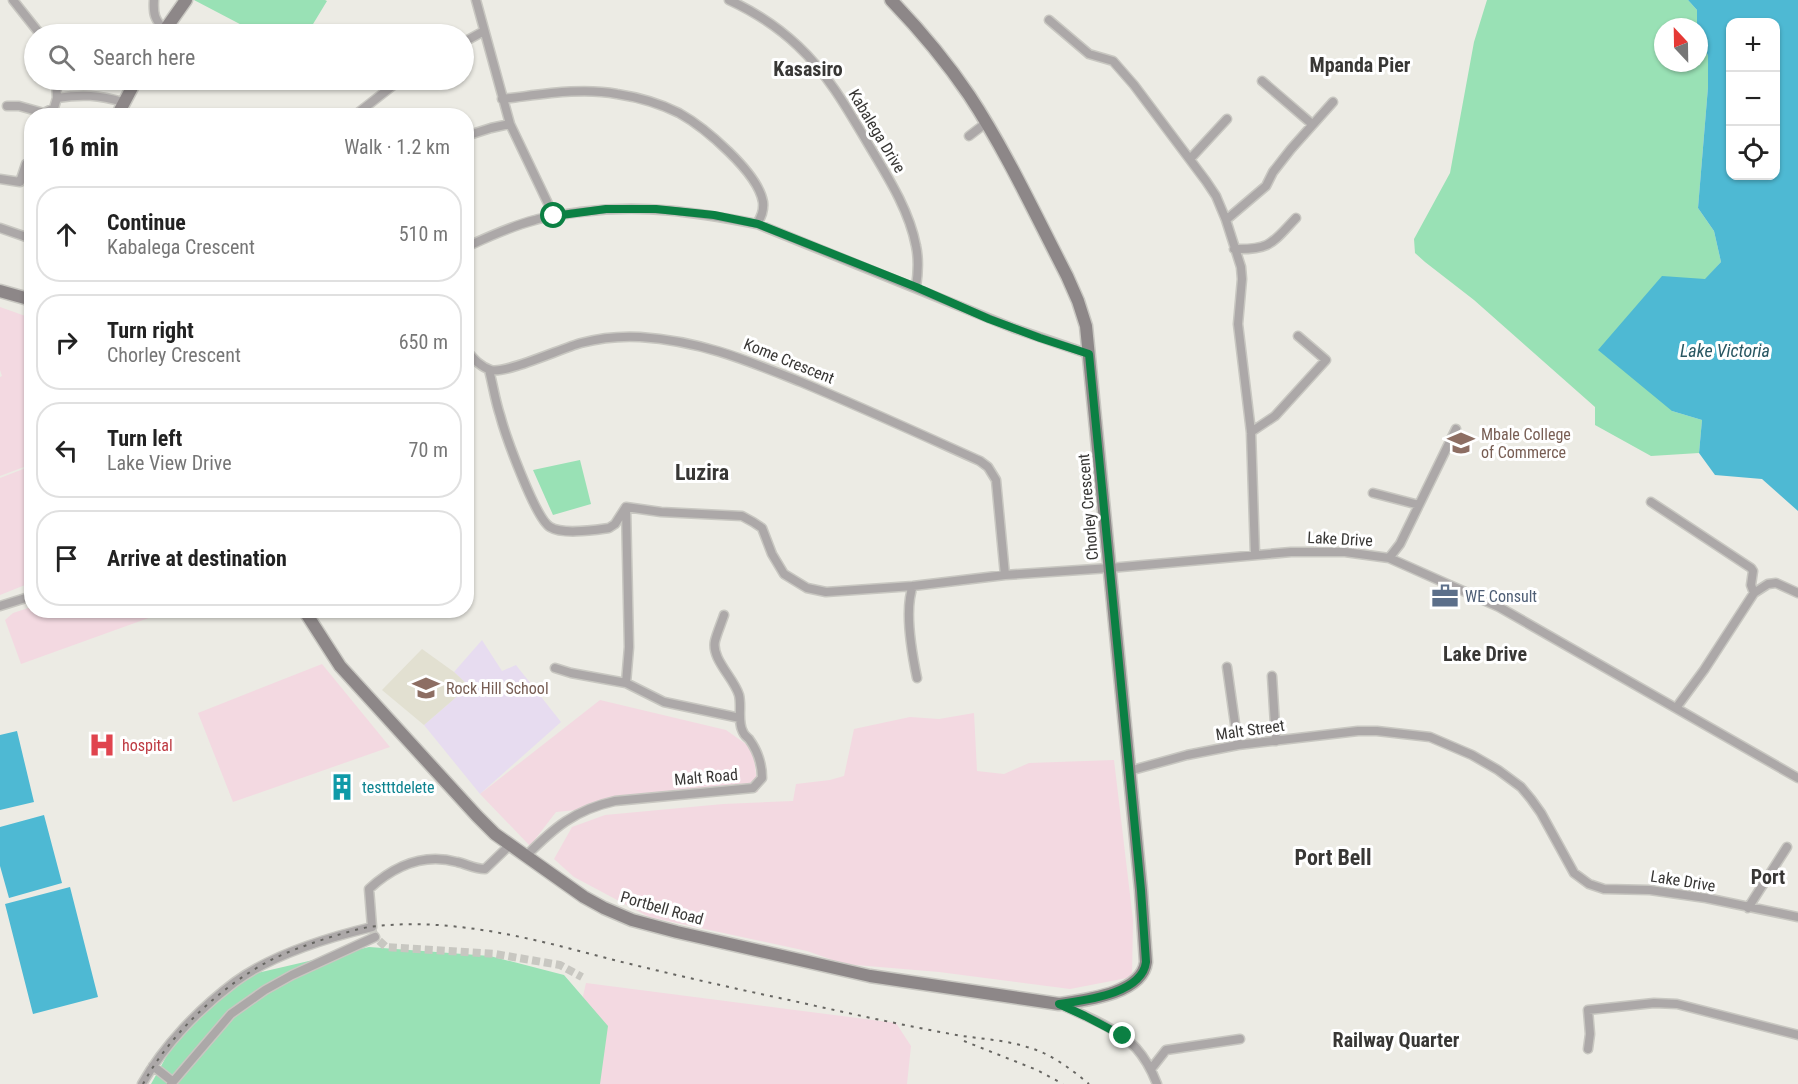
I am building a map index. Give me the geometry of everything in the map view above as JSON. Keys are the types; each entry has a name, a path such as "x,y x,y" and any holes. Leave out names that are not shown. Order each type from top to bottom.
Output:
{"main road":[{"path":"169,24 186,0"},
{"name":"Chorley Crescent","path":"891,0 941,57 986,123 1073,288 1086,326 1146,962 1140,977 1127,987 1089,999 1059,1004"},
{"path":"120,108 130,90"},
{"path":"0,291 24,298"},
{"name":"Portbell Road","path":"309,618 340,666 495,834 584,897 617,914 632,920 870,976 1059,1004"}],"street":[{"path":"13,0 32,24"},
{"path":"154,0 153,11 158,24"},
{"path":"476,0 510,124 554,216"},
{"name":"Kabalega Drive","path":"729,0 765,19 799,47 830,83 848,110 906,213 916,246 918,272 916,287"},
{"path":"1049,20 1089,54 1112,60 1134,85 1190,159 1216,196 1226,220 1241,267 1238,324 1251,432 1255,554"},
{"path":"474,36 484,31"},
{"path":"1262,81 1312,124"},
{"path":"54,108 57,90"},
{"path":"364,108 387,90"},
{"path":"502,99 558,92 617,93 678,113 715,138 747,171 763,200 763,214 758,224"},
{"path":"57,98 76,95 100,96 123,102"},
{"path":"1226,220 1266,186 1273,172 1333,102"},
{"path":"7,106 26,108"},
{"path":"1190,159 1227,120"},
{"path":"969,136 986,123"},
{"path":"474,133 510,124"},
{"path":"0,179 20,182 24,170"},
{"path":"474,244 534,220 606,209 656,209 714,215 758,224 1005,325 1089,354"},
{"path":"1234,249 1256,250 1269,245 1296,218"},
{"path":"0,228 24,236"},
{"path":"1251,432 1280,411 1326,360 1298,336"},
{"name":"Kome Crescent","path":"489,370 506,369 568,347 602,339 639,337 705,347 739,357 842,399 980,461 988,467 996,480 1005,575"},
{"path":"474,359 489,370 500,414 518,466 544,522 551,528 563,531 606,528 613,526 626,507"},
{"path":"1389,558 1400,544 1456,429"},
{"path":"1373,493 1419,505"},
{"path":"1651,502 1751,568 1753,571 1751,585 1754,593"},
{"path":"626,507 629,590 629,646 626,683"},
{"name":"Lake Drive","path":"626,507 661,512 742,516 762,528 772,554 784,574 807,588 826,592 1255,554 1345,552 1389,558 1499,607 1798,778"},
{"path":"1677,708 1754,593 1760,588 1776,583 1798,593"},
{"path":"913,586 908,605 912,653 917,678"},
{"path":"0,606 24,598"},
{"name":"Malt Road","path":"526,856 562,823 609,802 754,788 762,778 762,765 743,732 737,689 719,661 714,646 724,615"},
{"path":"1227,667 1238,745"},
{"path":"555,668 626,683 672,704 740,718"},
{"path":"1272,675 1276,741"},
{"name":"Malt Street","path":"1129,771 1187,755 1238,745 1358,731 1377,731"},
{"name":"Lake Drive","path":"1377,731 1430,736 1482,760 1509,777 1521,787 1541,813 1575,873 1589,885 1604,889 1650,890 1706,898 1798,917"},
{"path":"142,1084 177,1035 236,981 289,953 372,927 369,888 381,878 405,865 426,859 448,860 485,869 510,845"},
{"path":"1748,908 1787,847"},
{"path":"153,1066 171,1083 231,1014 283,980 375,938"},
{"path":"1588,1049 1590,1034 1588,1010 1654,1003 1677,1004 1798,1035"},
{"path":"1059,1004 1123,1036 1137,1049 1158,1084"},
{"path":"1150,1069 1166,1050 1240,1040"}],"shaded area":[{"path":"0,307 24,316 24,467 0,476 0,377 2,376 0,370"},
{"path":"24,469 24,585 0,595 0,478"},
{"path":"24,609 24,618 149,618 21,664 5,620 13,613"},
{"path":"482,640 502,671 516,665 561,722 480,794 424,725 469,686 454,672"},
{"name":"Rock Hill School","path":"422,649 469,686 424,725 382,690"},
{"path":"322,664 390,747 233,802 198,713"},
{"path":"600,700 726,730 753,749 758,792 556,812 530,846 480,794"},
{"path":"974,713 977,771 1004,774 1029,763 1114,760 1133,920 1132,977 1070,989 939,972 844,964 807,951 649,917 574,877 554,859 572,827 605,815 723,804 793,801 796,784 844,776 854,729 910,717 939,719"},
{"path":"586,983 896,1023 911,1046 907,1084 563,1084"}],"green space":[{"path":"194,0 327,1 313,24 240,24"},
{"path":"1487,0 1688,0 1697,10 1697,18 1654,18 1654,72 1708,72 1698,208 1714,231 1721,262 1706,279 1672,411 1702,420 1699,453 1651,456 1595,425 1595,407 1474,300 1415,253 1414,239 1450,173 1474,42"},
{"path":"580,460 591,504 553,515 533,470"},
{"path":"369,947 490,956 564,975 608,1026 600,1084 151,1084 175,1041 244,976"}],"water":[{"name":"Lake Victoria","path":"1688,0 1798,0 1798,511 1762,479 1715,475 1699,453 1702,420 1672,411 1598,350 1662,276 1705,279 1721,262 1714,231 1698,208 1708,87 1708,18 1697,18 1697,10"},
{"path":"17,731 34,802 0,810 0,735"},
{"path":"44,815 62,883 9,898 0,866 0,827"},
{"path":"70,887 98,997 33,1014 5,904"}],"tunnel":[{"path":"373,931 375,937 386,947 495,954 560,965 582,977"}],"railway":[{"path":"143,1084 167,1047 198,1013 252,970 286,953 334,936 369,927 400,924 463,927 526,938 870,1018 1018,1044 1052,1057 1089,1084"},
{"path":"964,1041 1037,1070 1063,1084"}],"place":[{"name":"Mbale College of Commerce","path":"1461,443"},
{"name":"WE Consult","path":"1445,596"},
{"name":"Rock Hill School","path":"426,688"},
{"name":"hospital","path":"102,745"},
{"name":"testttdelete","path":"342,787"}],"district":[{"name":"Mpanda Pier","path":"1360,65"},
{"name":"Kasasiro","path":"808,69"},
{"name":"Luzira","path":"702,472"},
{"name":"Lake Drive","path":"1485,654"},
{"name":"Port Bell","path":"1333,857"},
{"name":"Port","path":"1768,877"},
{"name":"Railway Quarter","path":"1396,1040"}],"route":[{"path":"554,216 606,209 637,208 714,215 758,224 916,287 989,319 1089,354 1146,962 1140,977 1127,987 1089,999 1059,1004 1123,1036"}]}
